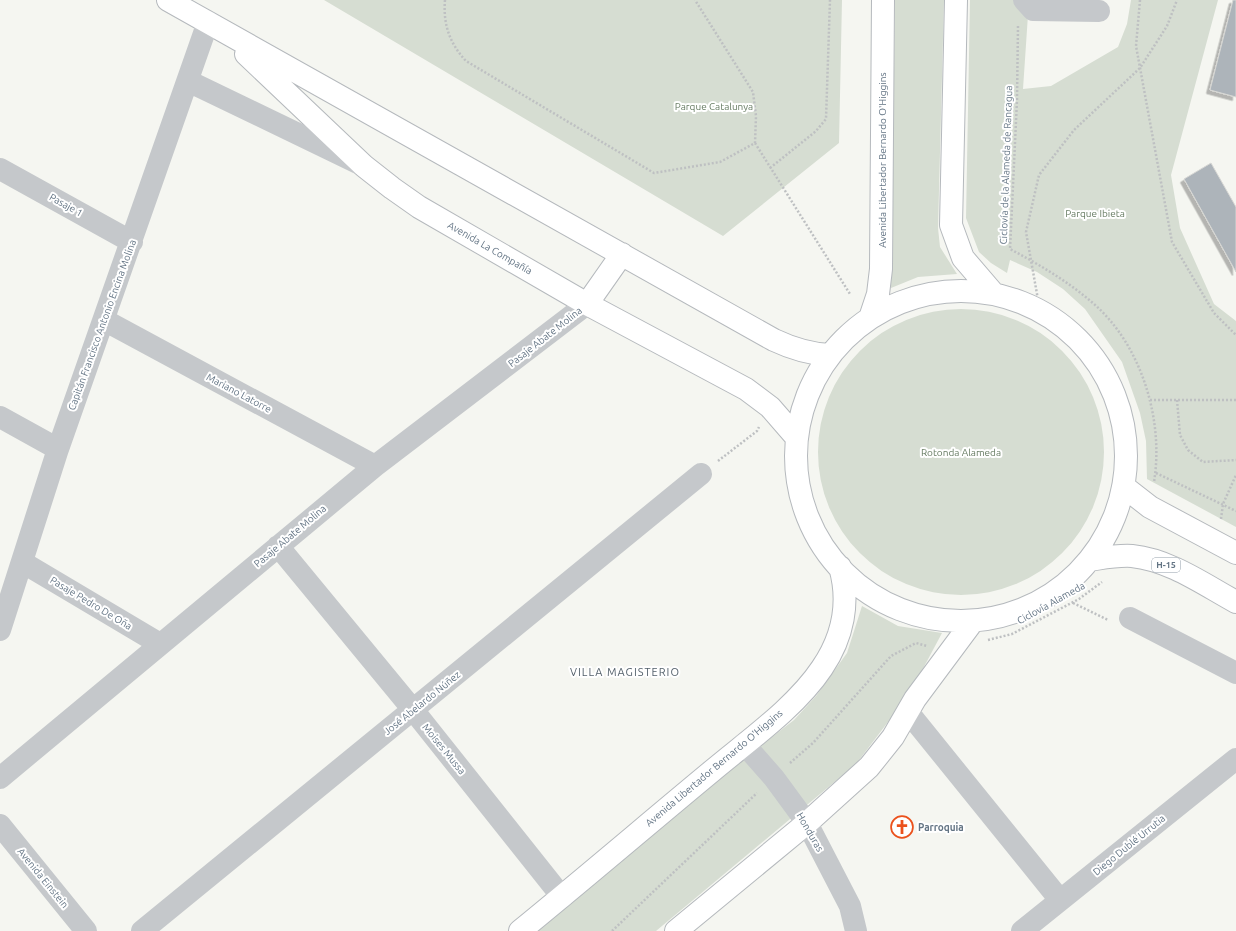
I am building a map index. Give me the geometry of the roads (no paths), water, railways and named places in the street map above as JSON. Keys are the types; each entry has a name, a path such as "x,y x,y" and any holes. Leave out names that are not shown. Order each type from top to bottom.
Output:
{"main road":[{"name":"Avenida La Compañía","path":"168,0 774,340 798,351 810,354 830,355"},
{"name":"Avenida Libertador Bernardo O'Higgins","path":"870,318 878,294 881,268 884,0"},
{"path":"956,0 951,225 963,258 992,293"},
{"name":"Avenida La Compañía","path":"208,22 268,73 364,166 392,188 419,207 588,304 746,389 770,407 798,438"},
{"path":"588,304 622,254"},
{"path":"967,290 992,293 1017,300 1040,310 1064,327 1085,347 1103,371 1115,398 1123,427 1126,456 1123,486 1110,525 1101,543 1089,560 1070,580 1049,595 1031,605 1000,616 974,621 937,619 900,610 868,592 840,567 825,549 813,529 799,484 797,461 801,416 808,394 830,355 855,329 870,318 892,305 916,296 948,291 967,290"},
{"path":"1123,486 1150,507 1227,548"},
{"name":"H-15","path":"1089,560 1118,556 1132,556 1155,560 1236,602"},
{"name":"Avenida Libertador Bernardo O'Higgins","path":"520,931 744,744 786,708 809,684 822,668 833,650 842,622 845,602 845,585 840,567"},
{"path":"676,931 807,823 869,767 893,737 915,699 974,621"}],"street":[{"path":"1027,8 1099,11"},
{"name":"Capitán Francisco Antonio Encina Molina","path":"0,630 58,449 132,242 208,22"},
{"path":"188,81 364,166"},
{"name":"Pasaje 1","path":"0,169 132,242"},
{"name":"Pasaje Abate Molina","path":"0,778 375,466 588,304"},
{"name":"Mariano Latorre","path":"104,320 375,466"},
{"path":"0,417 58,449"},
{"name":"José Abelardo Núñez","path":"142,931 701,474"},
{"name":"Moises Mussa","path":"278,546 414,710 562,897"},
{"name":"Pasaje Pedro De Oña","path":"22,562 160,644"},
{"path":"1130,618 1236,673"},
{"path":"908,712 1060,900"},
{"name":"Honduras","path":"744,744 774,778 807,823 850,906 856,931"},
{"name":"Diego Dublé Urrutia","path":"1022,931 1236,759"},
{"name":"Avenida Einstein","path":"0,825 86,931"}],"place":[{"name":"Parroquia","path":"902,827"}],"district":[{"name":"VILLA MAGISTERIO","path":"625,672"}],"park label":[{"name":"Parque Catalunya","path":"714,106"},
{"name":"Parque Ibieta","path":"1095,213"},
{"name":"Rotonda Alameda","path":"961,452"}]}
